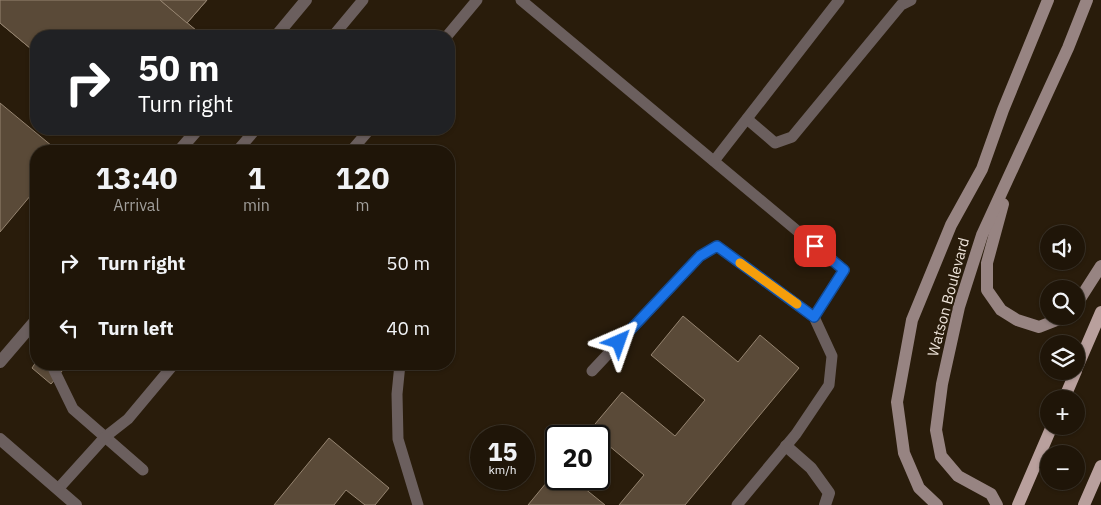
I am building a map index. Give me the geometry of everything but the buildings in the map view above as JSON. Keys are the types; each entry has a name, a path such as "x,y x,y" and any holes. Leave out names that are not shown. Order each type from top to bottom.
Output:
{"main road":[{"path":"1085,350 1101,312"},
{"path":"1018,505 1048,435"},
{"path":"1084,505 1101,466"}],"street":[{"path":"281,30 306,0"},
{"name":"Watson Boulevard","path":"937,505 919,488 904,453 897,402 912,320 951,224 982,169 1003,110 1048,0"},
{"name":"Watson Boulevard","path":"997,505 991,494 958,476 941,456 936,430 942,384 959,307 982,235 1068,48 1087,0"},
{"path":"184,145 193,135"},
{"path":"1011,175 987,263 987,290 1002,310 1017,320 1040,328 1047,325"},
{"path":"1085,291 1101,266"},
{"path":"0,362 30,327"},
{"path":"0,439 76,505"},
{"path":"786,446 811,468 829,493 825,505"}],"lane":[{"path":"338,30 363,0"},
{"path":"452,30 477,0"},
{"path":"521,0 844,270 814,317"},
{"path":"714,161 839,0"},
{"path":"747,119 775,142 792,137 901,5 911,0"},
{"path":"242,145 251,135"},
{"path":"356,145 365,135"},
{"path":"592,371 700,256 717,246 814,317 832,356 830,385 786,446 737,505"},
{"path":"54,370 73,409 143,470"},
{"path":"58,489 105,437 128,419 169,370"},
{"path":"399,370 397,394 398,439 418,505"}],"slow traffic":[{"path":"740,263 797,304"}],"route":[{"path":"619,342 700,256 717,246 814,317 844,270 815,246"}]}
